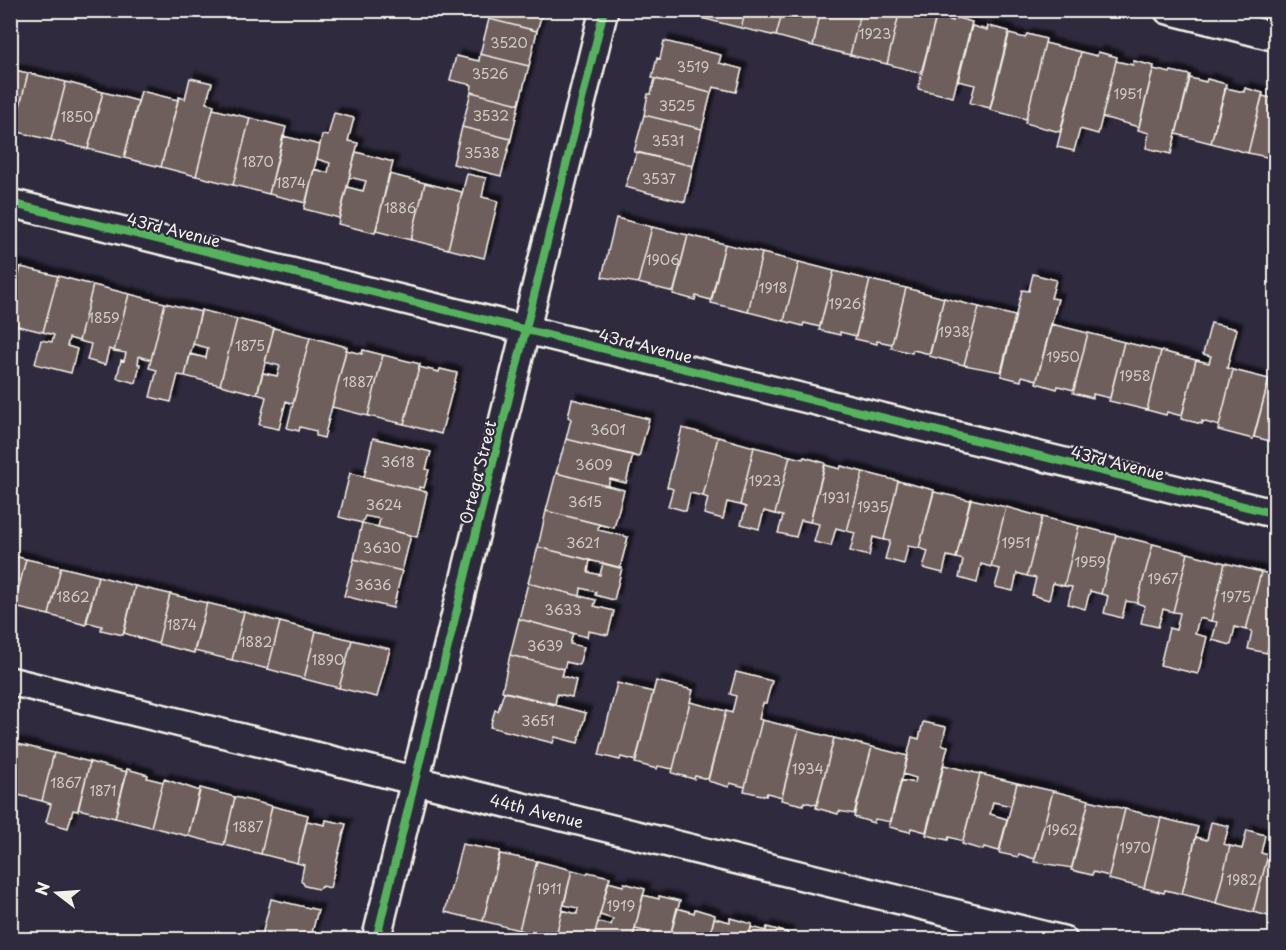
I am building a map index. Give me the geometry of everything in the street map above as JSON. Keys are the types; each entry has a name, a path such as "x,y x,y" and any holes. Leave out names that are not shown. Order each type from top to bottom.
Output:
{"street":[{"name":"Ortega Street","path":"376,939 604,10"},
{"path":"1168,10 1275,37"},
{"name":"43rd Avenue","path":"10,203 1275,514"},
{"name":"44th Avenue","path":"10,681 1063,939"}],"building":[{"path":"491,10 543,10 537,31 489,19"},
{"path":"671,10 707,10 705,19"},
{"path":"707,10 746,10 741,28 705,19"},
{"path":"746,10 783,10 776,36 741,28"},
{"path":"783,10 821,10 813,46 776,36"},
{"path":"821,10 861,10 850,55 813,46"},
{"path":"861,10 900,10 887,64 850,55"},
{"path":"900,10 917,13 917,10 923,10 937,14 921,73 887,64"},
{"path":"936,16 953,21 954,17 972,22 953,97 918,89"},
{"path":"489,19 537,31 529,66 480,54"},
{"path":"972,26 987,30 988,26 1009,31 990,108 970,103 975,85 958,81"},
{"path":"1009,34 1025,38 1027,34 1046,39 1026,119 990,110"},
{"path":"664,41 721,55 719,63 742,69 736,92 713,87 711,93 652,78"},
{"path":"1045,43 1081,52 1060,132 1025,123"},
{"path":"1081,52 1097,56 1098,52 1117,57 1098,134 1080,129 1074,151 1057,147"},
{"path":"480,54 529,66 519,104 471,92 472,85 450,80 456,56 479,61"},
{"path":"1116,61 1133,65 1134,61 1154,66 1139,127 1102,117"},
{"path":"10,69 28,73 14,131 10,130"},
{"path":"1153,69 1190,75 1171,154 1146,148 1149,133 1138,130"},
{"path":"28,73 66,82 51,140 14,131"},
{"path":"190,78 212,83 206,103 214,105 196,176 161,167 179,97 185,99"},
{"path":"1190,78 1206,82 1207,79 1226,84 1211,143 1176,134"},
{"path":"655,79 711,93 702,129 644,115 648,94 651,94"},
{"path":"66,82 103,92 88,149 51,140"},
{"path":"1226,88 1244,92 1245,88 1263,93 1248,153 1211,143"},
{"path":"141,91 178,100 161,167 124,158"},
{"path":"103,92 138,101 124,158 88,149"},
{"path":"471,92 519,104 511,139 462,127"},
{"path":"1262,96 1276,99 1276,159 1248,153"},
{"path":"213,109 250,118 233,185 196,176"},
{"path":"334,113 354,118 348,141 358,143 339,218 304,209 314,169 328,173 330,163 317,159 322,135 328,136"},
{"path":"644,115 702,129 693,166 634,152"},
{"path":"250,118 286,127 269,194 233,185"},
{"path":"462,127 511,139 501,176 453,164"},
{"path":"283,136 320,145 306,203 269,194"},
{"path":"356,152 393,162 375,233 338,224 347,187 363,191 366,181 349,177"},
{"path":"637,152 693,166 685,202 625,187"},
{"path":"389,174 425,183 411,240 376,231"},
{"path":"467,174 486,178 482,197 498,201 484,258 448,249"},
{"path":"425,183 462,192 448,249 411,240"},
{"path":"616,218 652,227 638,283 602,277"},
{"path":"652,227 688,235 674,292 638,283"},
{"path":"688,235 725,244 711,300 696,296 695,300 673,294"},
{"path":"725,244 762,253 748,312 711,303"},
{"path":"762,253 799,262 784,321 748,312"},
{"path":"799,262 834,271 820,327 804,323 803,326 784,321"},
{"path":"10,264 21,267 10,308"},
{"path":"21,267 58,276 43,332 10,324 10,308"},
{"path":"834,271 870,280 856,336 819,330"},
{"path":"1033,274 1056,280 1051,298 1058,299 1037,380 1022,376 1021,381 1001,376 1022,290 1029,291"},
{"path":"58,276 93,285 79,341 69,338 67,346 77,349 71,373 35,364 41,340 52,342 54,335 43,332"},
{"path":"870,280 906,288 892,344 877,341 877,344 855,339"},
{"path":"93,285 129,294 114,351 109,349 105,365 87,360 91,344 79,341"},
{"path":"906,288 944,298 930,354 891,348"},
{"path":"129,294 165,303 151,360 139,356 138,364 140,364 136,383 117,378 121,360 124,361 126,353 114,351"},
{"path":"944,298 979,307 964,365 929,356"},
{"path":"165,303 201,312 185,376 178,375 171,402 150,397 157,370 149,368"},
{"path":"979,307 1015,316 1001,372 964,365"},
{"path":"201,310 237,319 220,385 185,376 190,354 206,358 208,348 193,344"},
{"path":"237,319 274,328 257,394 220,385"},
{"path":"1211,323 1237,329 1227,368 1233,370 1219,426 1202,421 1202,424 1181,419 1196,360 1209,363 1211,356 1203,354"},
{"path":"1051,324 1088,333 1074,390 1058,386 1057,389 1036,383"},
{"path":"274,328 310,337 293,404 286,401 279,429 259,425 266,397 257,394 263,373 277,376 280,366 265,362"},
{"path":"1088,333 1124,342 1110,398 1093,394 1093,398 1073,393"},
{"path":"310,337 347,347 324,438 316,436 316,431 300,427 299,431 287,428"},
{"path":"1124,342 1161,351 1147,410 1109,401"},
{"path":"346,350 362,354 363,350 383,355 368,416 332,407"},
{"path":"1276,350 1276,373 1270,371"},
{"path":"1161,351 1196,360 1182,416 1147,410"},
{"path":"383,355 420,364 404,424 368,416"},
{"path":"419,367 439,372 440,369 457,373 441,434 404,424"},
{"path":"1233,370 1269,379 1253,439 1218,430"},
{"path":"1269,379 1276,381 1274,442 1254,437"},
{"path":"572,399 649,419 639,457 566,439 571,419 568,417"},
{"path":"682,428 718,437 703,496 690,493 686,511 668,506 673,489 667,487"},
{"path":"718,437 754,447 740,505 727,502 723,519 704,514 708,498 703,496"},
{"path":"373,438 431,452 424,488 419,487 419,490 364,477"},
{"path":"566,439 633,455 626,483 610,479 608,486 556,473"},
{"path":"754,447 790,456 775,514 764,511 759,529 741,524 746,507 740,505"},
{"path":"790,456 825,463 810,522 801,520 796,537 778,533 783,516 775,514"},
{"path":"825,465 840,469 841,466 863,472 847,531 836,528 831,546 814,542 819,524 810,522"},
{"path":"863,472 898,481 884,540 873,537 869,556 850,551 855,533 847,531"},
{"path":"350,473 427,492 417,537 378,527 380,519 365,516 362,523 339,517"},
{"path":"556,473 624,490 614,528 546,511"},
{"path":"898,481 934,490 919,548 908,546 904,564 885,559 890,541 884,540"},
{"path":"934,492 970,500 956,558 947,556 943,573 923,568 928,551 919,548"},
{"path":"971,499 1006,507 991,567 981,564 977,583 959,578 963,560 956,558"},
{"path":"1006,507 1042,517 1027,576 1017,573 1013,591 995,587 1000,569 991,567"},
{"path":"546,511 599,524 598,530 628,537 620,568 538,547"},
{"path":"1042,517 1079,526 1064,586 1053,583 1049,600 1032,595 1036,578 1027,576"},
{"path":"362,523 411,535 402,571 354,559"},
{"path":"1079,526 1116,535 1101,594 1090,591 1085,609 1068,604 1072,587 1064,586"},
{"path":"1116,535 1153,544 1137,603 1126,601 1122,618 1104,613 1108,596 1101,594"},
{"path":"1153,544 1188,553 1173,612 1163,609 1158,627 1141,623 1145,606 1137,603"},
{"path":"538,547 590,560 588,572 600,575 603,563 622,568 614,600 581,588 580,596 528,583"},
{"path":"1188,553 1225,563 1211,621 1199,618 1195,634 1207,637 1198,674 1160,665 1169,628 1176,630 1180,613 1173,612"},
{"path":"10,555 26,559 14,607 10,606"},
{"path":"26,559 61,567 49,615 14,607"},
{"path":"354,559 402,571 393,608 344,596"},
{"path":"1225,563 1261,572 1246,630 1235,627 1231,645 1212,640 1217,622 1211,621"},
{"path":"61,567 98,576 86,625 49,615"},
{"path":"1261,572 1276,575 1276,638 1271,637 1267,653 1248,649 1252,631 1246,630"},
{"path":"98,576 135,586 123,635 101,630 102,626 86,622"},
{"path":"528,583 596,600 594,606 614,611 608,635 588,631 587,637 519,619"},
{"path":"135,586 170,594 158,644 124,633"},
{"path":"170,594 207,603 194,653 158,644"},
{"path":"207,603 244,612 232,660 194,651"},
{"path":"244,612 280,622 268,669 232,660"},
{"path":"519,619 573,633 570,644 584,647 579,665 566,662 564,669 510,655"},
{"path":"280,622 316,631 304,679 268,669"},
{"path":"316,631 352,640 339,688 304,679"},
{"path":"352,640 390,649 377,697 339,688"},
{"path":"510,655 564,669 562,676 576,680 572,697 557,694 555,704 502,691"},
{"path":"736,672 772,681 766,703 763,703 759,719 762,720 745,787 730,783 729,787 708,781 726,711 732,713 736,696 730,694"},
{"path":"656,681 693,690 673,769 658,766 657,769 635,763"},
{"path":"617,683 653,692 636,761 599,755"},
{"path":"504,692 586,713 578,743 555,737 553,743 490,727"},
{"path":"690,702 726,711 708,779 695,776 694,779 672,773"},
{"path":"762,720 799,729 782,797 744,791"},
{"path":"923,722 946,727 942,745 948,746 926,832 911,828 910,832 889,827 901,780 915,783 916,778 903,774 912,737 919,739"},
{"path":"799,729 834,738 817,805 804,802 803,805 781,800"},
{"path":"834,738 872,747 854,814 839,811 838,814 816,808"},
{"path":"10,742 18,744 10,776"},
{"path":"18,744 54,753 42,801 10,793 10,776"},
{"path":"872,747 908,756 891,822 875,819 874,823 854,817"},
{"path":"54,753 90,762 78,811 73,810 68,828 46,822 51,804 42,801"},
{"path":"90,762 127,772 115,818 78,809"},
{"path":"944,765 980,774 963,841 926,835"},
{"path":"127,769 163,782 151,827 115,818"},
{"path":"980,774 1017,783 1011,806 993,802 990,814 1007,819 999,851 984,847 983,850 962,844"},
{"path":"164,779 200,791 188,836 151,827"},
{"path":"1017,783 1053,791 1035,859 1019,854 1018,857 999,853"},
{"path":"200,788 235,797 224,845 188,836"},
{"path":"1053,791 1089,800 1072,868 1034,862"},
{"path":"235,797 272,806 261,854 224,845"},
{"path":"1089,800 1125,809 1109,876 1071,870"},
{"path":"272,806 308,815 297,863 261,854"},
{"path":"1125,809 1161,818 1144,888 1108,879"},
{"path":"1161,818 1198,827 1182,894 1165,890 1164,893 1144,888"},
{"path":"326,820 346,824 330,888 323,886 318,889 305,886 301,880 304,865 297,863 307,821 325,825"},
{"path":"1211,822 1229,826 1224,844 1230,846 1216,903 1182,894 1196,837 1207,840"},
{"path":"1247,830 1265,835 1261,853 1268,855 1253,912 1216,903 1230,846 1242,849"},
{"path":"462,844 500,851 483,921 445,912"},
{"path":"500,854 537,861 519,930 483,921"},
{"path":"1268,855 1276,857 1276,918 1253,912"},
{"path":"537,861 572,870 555,940 519,930"},
{"path":"572,870 610,877 593,940 555,940 562,910 577,914 578,908 564,905"},
{"path":"608,882 623,886 624,883 645,889 632,940 593,940 598,922 611,925 613,919 600,915"},
{"path":"643,895 680,901 669,940 632,940 633,935 647,938 649,932 635,929"},
{"path":"271,899 318,910 310,940 280,940 262,935"},
{"path":"677,908 694,913 695,909 715,915 709,940 669,940"},
{"path":"714,918 730,922 730,918 752,924 748,940 709,940"},
{"path":"751,927 766,931 767,927 788,933 786,940 748,940"},
{"path":"255,933 262,935 280,940 253,940"}],"cycle path":[{"path":"376,940 604,10"},
{"path":"10,203 1276,514"}]}
